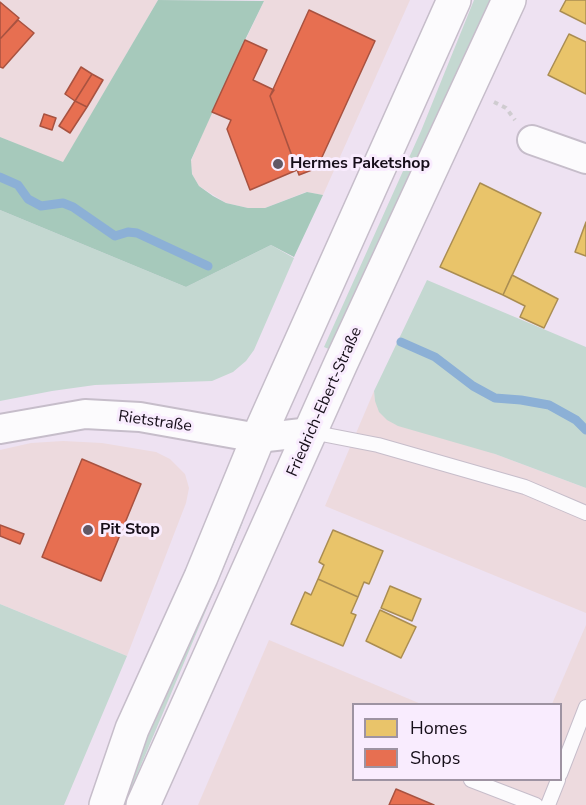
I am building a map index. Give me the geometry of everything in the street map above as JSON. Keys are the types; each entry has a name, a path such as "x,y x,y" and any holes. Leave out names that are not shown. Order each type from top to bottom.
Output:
{"main road":[{"path":"106,805 132,729 201,577 258,438 454,0"},
{"name":"Friedrich-Ebert-Straße","path":"143,805 341,363 469,91 509,0"}],"street":[{"path":"532,140 586,159"},
{"name":"Rietstraße","path":"0,429 86,414 140,417 258,438 311,432"}],"lane":[{"path":"311,432 378,445 525,487 586,513"},
{"path":"562,771 586,707"},
{"path":"474,781 536,805"},
{"path":"548,805 558,781"}],"path":[{"path":"469,91 506,108 532,140"}],"shaded area":[{"path":"0,0 158,0 63,163 0,137"},
{"path":"261,0 410,0 323,195 306,192 265,208 248,208 226,203 199,186 192,174 191,161 264,1"},
{"path":"374,391 375,401 495,454 586,488 586,613 325,506"},
{"path":"63,441 102,443 156,452 170,459 185,474 189,488 186,503 127,656 0,604 0,450 31,443"},
{"path":"586,625 586,805 198,805 269,640 419,703 352,703 352,781 562,781 562,703 552,703"}],"green space":[{"path":"158,0 264,1 191,160 192,174 199,186 213,196 226,203 248,208 265,208 307,192 323,195 294,257 271,245 186,287 0,210 0,137 63,162"},
{"path":"474,0 491,0 338,353 324,347 421,131"},
{"path":"0,210 186,287 271,245 294,258 254,350 246,361 233,372 212,381 95,385 0,401"},
{"path":"427,280 586,347 586,488 495,454 398,426 379,412 374,391"},
{"path":"243,516 243,522 126,801 122,803 119,794"},
{"path":"0,604 127,656 64,805 0,805"}],"building: Homes":[{"path":"566,0 586,0 586,24 560,11"},
{"path":"569,34 586,42 586,94 548,75"},
{"path":"480,183 541,213 503,295 440,267"},
{"path":"586,222 586,256 575,252"},
{"path":"512,275 558,299 544,328 520,317 525,306 503,295"},
{"path":"333,530 383,551 369,584 364,582 358,597 318,579 324,565 319,562"},
{"path":"318,579 358,597 351,613 356,615 343,646 291,624 305,592 311,595"},
{"path":"390,586 421,599 412,621 381,608"},
{"path":"380,610 416,627 401,658 366,641"}],"building: Shops":[{"path":"0,2 19,18 0,39"},
{"path":"309,10 375,41 317,168 299,175 270,96"},
{"path":"18,20 34,33 3,68 0,67 0,39"},
{"path":"245,40 267,50 253,80 274,90 270,96 297,170 250,190 227,129 231,120 212,112"},
{"path":"81,67 92,74 75,101 65,94"},
{"path":"92,74 103,80 87,107 75,101"},
{"path":"75,101 87,107 70,133 59,126"},
{"path":"44,114 56,118 52,130 40,126"},
{"name":"Pit Stop","path":"82,459 141,484 101,581 42,557"},
{"path":"0,525 24,534 20,544 0,536"},
{"path":"396,789 434,805 389,805"}],"waterway":[{"path":"0,177 18,185 28,199 41,206 63,203 73,207 115,236 128,232 137,233 208,266"},
{"path":"401,342 435,357 473,386 495,398 549,405 576,420 586,430"}],"place":[{"name":"Hermes Paketshop","path":"278,164"},
{"name":"Pit Stop","path":"88,530"}]}
